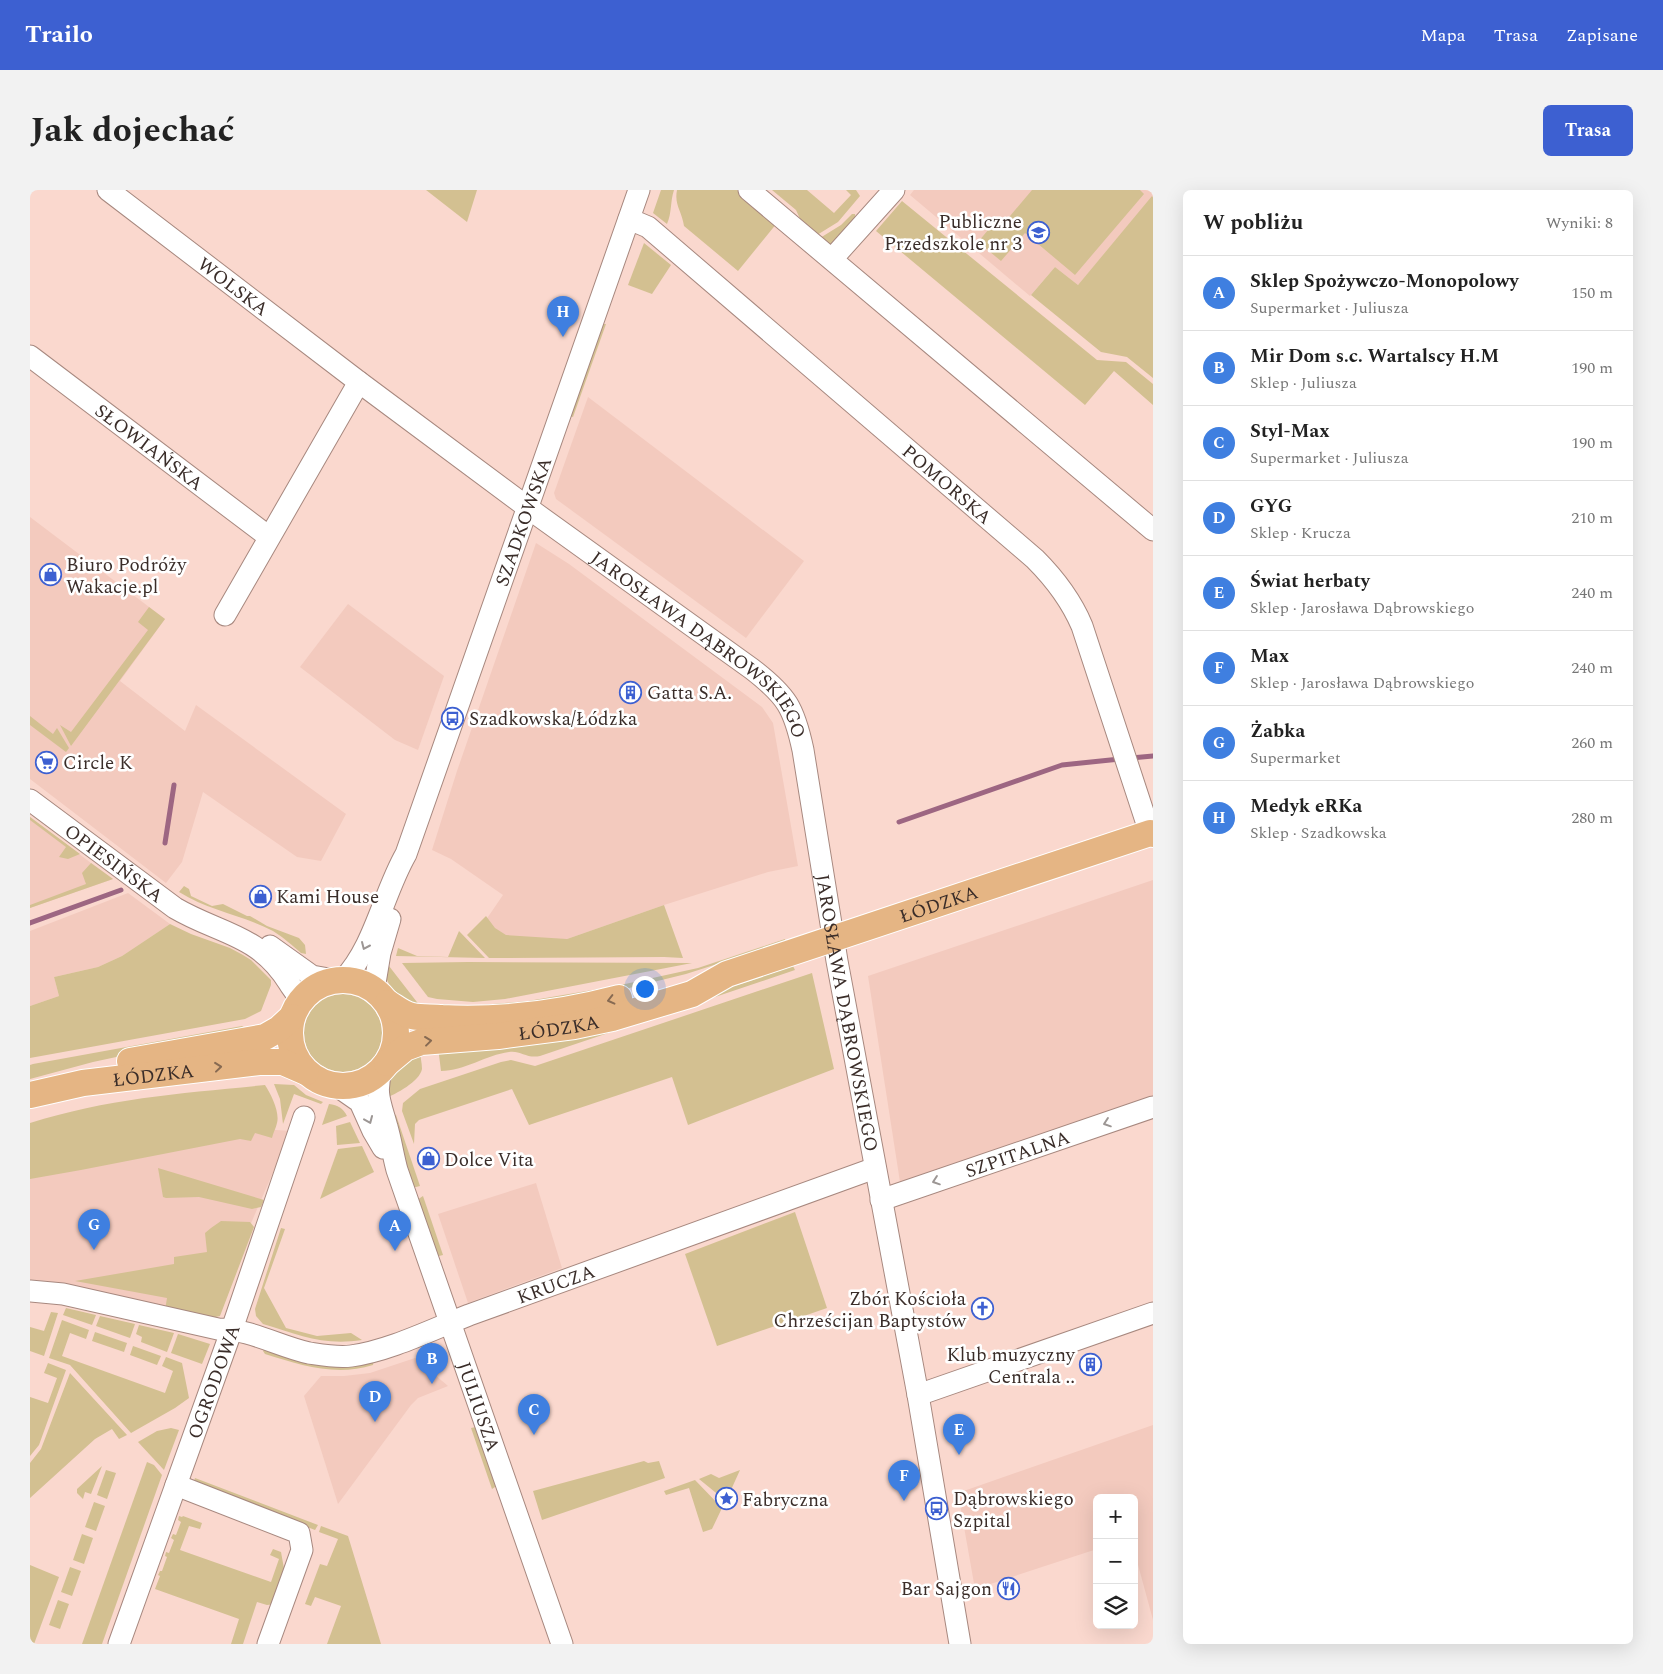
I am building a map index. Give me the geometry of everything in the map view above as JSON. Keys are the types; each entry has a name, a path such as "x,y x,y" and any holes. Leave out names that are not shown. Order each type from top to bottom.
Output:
{"main road":[{"name":"ŁÓDZKA","path":"384,1066 405,1048 421,1042 536,1032 574,1026 612,1018 692,994 727,974 1152,832"},
{"name":"ŁÓDZKA","path":"381,996 401,1012 411,1016 468,1019 504,1017 549,1012 606,1001 701,975 727,974"},
{"path":"339,980 357,982 381,996 395,1017 397,1030 395,1044 384,1066 363,1083 350,1086 326,1084 306,1072 299,1064 291,1043 290,1029 296,1010 310,991 322,984 339,980"},
{"name":"ŁÓDZKA","path":"30,1086 120,1063 266,1036 280,1029 296,1010"},
{"name":"ŁÓDZKA","path":"30,1095 83,1083 259,1062 283,1062 306,1072"}],"street":[{"name":"WOLSKA","path":"108,190 359,382 528,508"},
{"name":"SZADKOWSKA","path":"381,996 380,953 404,871 406,854 639,190"},
{"path":"749,190 1153,530"},
{"path":"832,259 894,190"},
{"name":"POMORSKA","path":"629,219 655,232 1035,559 1063,590 1075,609 1082,626 1138,796 1152,832"},
{"name":"SŁOWIAŃSKA","path":"30,356 269,537"},
{"path":"225,615 359,382"},
{"name":"JAROSŁAWA DĄBROWSKIEGO","path":"528,508 752,669 775,688 787,702 797,723 875,1168 918,1395 960,1644"},
{"name":"OPIESIŃSKA","path":"30,800 164,901 184,914 242,939 263,952 282,973 299,997 296,1010"},
{"name":"SZADKOWSKA","path":"339,980 353,970 365,948 397,868 406,854"},
{"name":"OPIESIŃSKA","path":"200,920 227,926 255,936 312,976 339,980"},
{"name":"JULIUSZA","path":"384,1066 379,1078 378,1095 387,1125 396,1170 562,1644"},
{"name":"JULIUSZA","path":"337,1086 360,1102 373,1131 396,1170"},
{"name":"SZPITALNA","path":"882,1200 1153,1107"},
{"name":"OGRODOWA","path":"118,1644 232,1329 304,1117"},
{"name":"KRUCZA","path":"30,1291 63,1294 218,1329 232,1329 327,1356 349,1356 403,1341 875,1168"},
{"path":"918,1395 1153,1313"},
{"path":"176,1485 299,1533 302,1550 268,1644"}],"shaded area":[{"path":"426,190 477,190 467,222"},
{"path":"661,190 674,190 667,224 653,213"},
{"path":"677,190 737,190 777,223 738,271 684,226 677,204"},
{"path":"772,190 807,190 834,213 851,195 846,190 856,190 860,196 838,222 817,235 801,221 796,210"},
{"name":"Publiczne Przedszkole nr 3","path":"914,190 1153,190 1153,196 1078,285 1055,267 1030,296 910,195"},
{"path":"1032,190 1140,190 1144,194 1075,275 1025,233 1001,261 978,242 999,217 1005,222"},
{"path":"1152,196 1153,378 1127,357 1101,352 1031,295 1055,267 1078,285"},
{"path":"902,201 1097,360 1126,362 1153,384 1153,405 1114,371 1085,405 876,231"},
{"path":"852,214 855,214 856,227 837,243 829,245 820,238 841,225"},
{"path":"644,243 671,265 652,294 628,285"},
{"path":"606,324 573,417 569,416 601,325"},
{"path":"588,397 804,561 746,638 556,499 554,493"},
{"path":"30,517 165,619 120,681 185,731 196,705 346,814 321,861 297,857 203,792 182,862 166,883 30,779"},
{"path":"536,543 569,564 762,707 773,723 798,866 768,872 664,905 567,939 483,943 479,930 503,895 451,859 432,850 457,771"},
{"path":"348,604 444,676 418,750 395,740 300,667"},
{"path":"149,607 165,619 71,746 60,725 71,732 148,630 138,622"},
{"path":"30,716 53,734 57,728 69,748 66,752 30,725"},
{"path":"30,817 91,863 113,879 30,908"},
{"path":"30,817 80,854 68,859 59,857 66,847 30,820"},
{"path":"91,863 113,879 30,908 30,905 86,884 82,873"},
{"path":"1153,880 1153,1097 900,1182 868,976"},
{"path":"184,886 189,889 191,896 212,906 223,904 267,926 299,938 305,945 306,954 301,953 273,931 202,904 179,892"},
{"path":"128,893 170,924 122,956 98,967 54,977 59,996 30,1006 30,931"},
{"path":"664,905 683,958 489,958 467,935 486,916 495,928 506,935 567,939"},
{"path":"170,924 230,948 251,960 271,980 271,985 261,1011 245,1019 30,1058 30,1006 59,996 54,977 98,967 122,956"},
{"path":"459,931 485,958 396,956 398,948 417,956 448,957"},
{"path":"785,939 786,942 686,974 613,992 564,1001 436,1009 439,1004 470,1006 528,1001 616,986 698,968"},
{"path":"402,963 692,963 505,999 473,1002 428,997"},
{"path":"384,965 389,966 420,1008 395,992 385,974"},
{"path":"793,966 795,970 540,1056 535,1057 517,1052 509,1052 458,1068 441,1071 438,1047 506,1042 525,1046 581,1036 626,1023"},
{"path":"812,973 834,1069 688,1125 672,1077 529,1125 512,1089 419,1120 415,1124 414,1144 402,1111 403,1103 420,1089 511,1060 535,1066"},
{"path":"343,994 358,997 375,1011 379,1018 382,1033 379,1048 365,1065 358,1069 343,1072 328,1069 311,1055 307,1048 304,1033 307,1018 321,1001 328,997"},
{"path":"242,1026 247,1029 93,1062 30,1079 30,1065 33,1064"},
{"path":"420,1049 422,1069 420,1074 406,1087 385,1098 386,1084 404,1058"},
{"path":"274,1084 294,1085 306,1095 323,1102 321,1104 294,1094 283,1124 280,1099"},
{"path":"265,1085 272,1098 278,1119 272,1138 255,1133 251,1141 240,1139 30,1179 30,1123 118,1102"},
{"path":"329,1104 340,1107 347,1116 322,1125"},
{"path":"391,1113 396,1115 420,1186 412,1187"},
{"path":"350,1122 360,1143 337,1145 336,1126"},
{"path":"262,1129 291,1131 212,1313 30,1284 30,1176"},
{"path":"362,1146 374,1172 320,1199 338,1149"},
{"path":"158,1168 264,1200 261,1207 252,1209 199,1197 166,1198 163,1197"},
{"path":"536,1183 562,1268 468,1303 438,1214"},
{"path":"423,1196 443,1255 439,1256 436,1254 417,1200"},
{"path":"795,1212 827,1308 717,1346 685,1254"},
{"path":"221,1221 250,1222 254,1227 220,1316 211,1318 165,1310 167,1298 75,1281 174,1264 174,1257 207,1252 205,1233"},
{"path":"281,1228 285,1229 264,1288 286,1328 317,1336 351,1333 362,1340 335,1342 312,1338 263,1324 256,1316 255,1309"},
{"path":"66,1308 96,1315 92,1325 63,1315"},
{"path":"51,1312 58,1313 44,1356 30,1351 30,1327 44,1331"},
{"path":"100,1316 135,1324 130,1338 96,1326"},
{"path":"62,1320 89,1330 86,1339 70,1333 62,1356 165,1393 173,1371 162,1366 166,1357 182,1363 189,1398 131,1433 70,1365 49,1358"},
{"path":"139,1325 174,1333 167,1352 141,1342 142,1337 136,1334"},
{"path":"95,1332 127,1343 124,1352 92,1341"},
{"path":"178,1334 210,1344 202,1364 171,1353"},
{"path":"133,1346 161,1356 157,1365 130,1355"},
{"path":"265,1348 374,1359 373,1365 345,1370 332,1370 265,1354 263,1351"},
{"path":"415,1358 448,1386 418,1398 411,1405 338,1504 304,1396 321,1376 370,1373"},
{"path":"48,1363 66,1370 39,1445 30,1456 30,1397 48,1403 57,1378 44,1373"},
{"path":"70,1373 127,1435 119,1439 112,1429 95,1439 30,1498 30,1463 41,1449"},
{"path":"1153,1425 1153,1620 1138,1565 1138,1494 1093,1494 1093,1550 975,1589 958,1493"},
{"path":"476,1427 498,1485 492,1489 471,1428"},
{"path":"171,1428 179,1430 164,1470 138,1442 157,1431"},
{"path":"644,1461 648,1463 659,1461 665,1478 542,1520 533,1491"},
{"path":"147,1462 154,1465 162,1475 102,1644 82,1644"},
{"path":"102,1466 91,1494 85,1492 83,1499 77,1493 77,1489"},
{"path":"106,1470 116,1473 107,1499 97,1495"},
{"path":"740,1470 726,1501 699,1479 711,1474 719,1478"},
{"path":"195,1478 318,1525 315,1530 199,1485 194,1481"},
{"path":"695,1480 722,1508 712,1529 703,1532 689,1488 666,1495 664,1491"},
{"path":"94,1502 105,1506 96,1531 85,1527"},
{"path":"179,1516 202,1523 200,1529 189,1526 180,1550 271,1582 279,1559 270,1555 273,1549 281,1552 285,1574 276,1604 267,1605 257,1602 243,1644 231,1644 239,1619 155,1589 160,1576 158,1575 162,1571 167,1557 165,1556 166,1552 169,1553 174,1540 171,1538 173,1534 176,1535 181,1522 178,1520"},
{"path":"321,1526 348,1536 381,1644 327,1644 341,1606 315,1597 311,1606 305,1604 320,1564 327,1566 338,1539 319,1532"},
{"path":"82,1534 93,1538 84,1564 73,1560"},
{"path":"30,1565 59,1577 34,1644 30,1644"},
{"path":"70,1567 81,1571 72,1596 61,1592"},
{"path":"58,1600 69,1604 60,1629 49,1625"}],"waterway":[{"path":"1131,758 1153,756"},
{"path":"899,822 1062,765 1120,759"},
{"path":"165,843 174,785"},
{"path":"30,923 121,890"}],"place":[{"name":"Publiczne Przedszkole nr 3","path":"1038,232"},
{"name":"Medyk eRKa","path":"563,337"},
{"name":"Biuro Podróży Wakacje.pl","path":"50,575"},
{"name":"Gatta S.A.","path":"631,692"},
{"name":"Szadkowska/Łódzka","path":"453,718"},
{"name":"Circle K","path":"47,762"},
{"name":"Kami House","path":"260,896"},
{"name":"Dolce Vita","path":"428,1159"},
{"name":"Żabka","path":"94,1250"},
{"name":"Sklep Spożywczo-Monopolowy","path":"395,1251"},
{"name":"Zbór Kościoła Chrześcijan Baptystów","path":"982,1309"},
{"name":"Klub muzyczny Centrala ..","path":"1091,1365"},
{"name":"Mir Dom s.c. Wartalscy H.M","path":"432,1384"},
{"name":"GYG","path":"375,1422"},
{"name":"Styl-Max","path":"534,1435"},
{"name":"Świat herbaty","path":"959,1455"},
{"name":"Fabryczna","path":"726,1499"},
{"name":"Max","path":"904,1501"},
{"name":"Dąbrowskiego Szpital","path":"937,1509"},
{"name":"Bar Sajgon","path":"1008,1588"}]}
